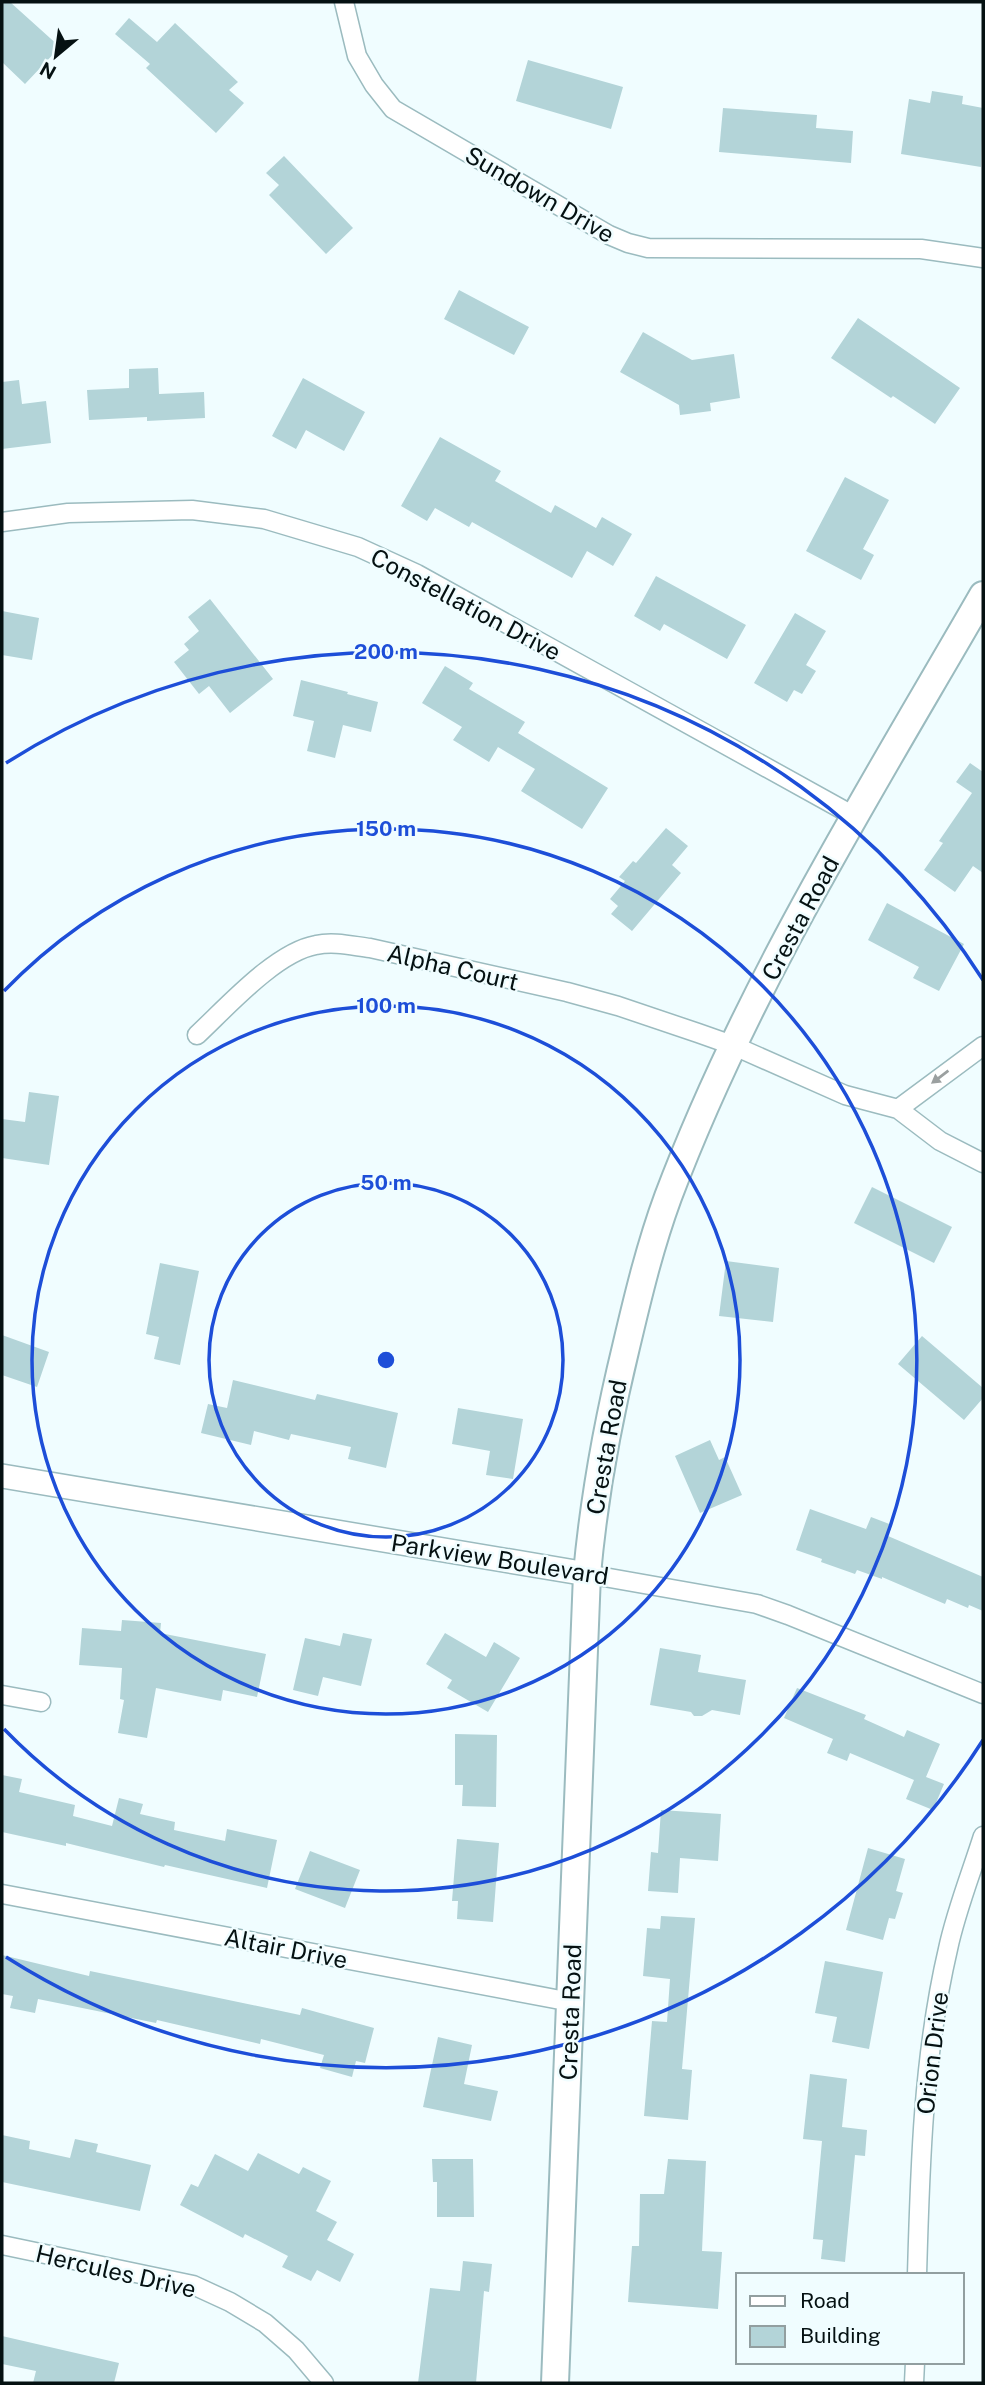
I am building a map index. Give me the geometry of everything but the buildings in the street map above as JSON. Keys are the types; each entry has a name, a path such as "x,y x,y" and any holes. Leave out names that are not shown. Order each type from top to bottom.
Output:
{"main road":[{"name":"Cresta Road","path":"555,2383 587,1574 590,1536 612,1406 641,1281 668,1198 732,1045 854,816 983,595"}],"street":[{"name":"Sundown Drive","path":"344,2 357,56 374,85 393,109 609,235 628,243 648,248 921,249 983,258"},
{"name":"Constellation Drive","path":"2,522 68,513 192,510 264,519 351,545 417,574 854,816"},
{"name":"Alpha Court","path":"197,1035 275,964 306,947 339,944 567,992 618,1006 732,1045"},
{"path":"732,1045 845,1095 898,1109 940,1141 983,1163"},
{"path":"898,1109 983,1046"},
{"name":"Parkview Boulevard","path":"2,1476 757,1604 983,1694"},
{"path":"2,1695 41,1702"},
{"name":"Orion Drive","path":"917,2273 920,2158 928,2065 937,2003 948,1947 983,1836"},
{"name":"Altair Drive","path":"2,1894 571,2002"},
{"name":"Hercules Drive","path":"2,2245 193,2285 230,2302 265,2323 296,2350 324,2383"},
{"path":"914,2383 915,2364"}]}
